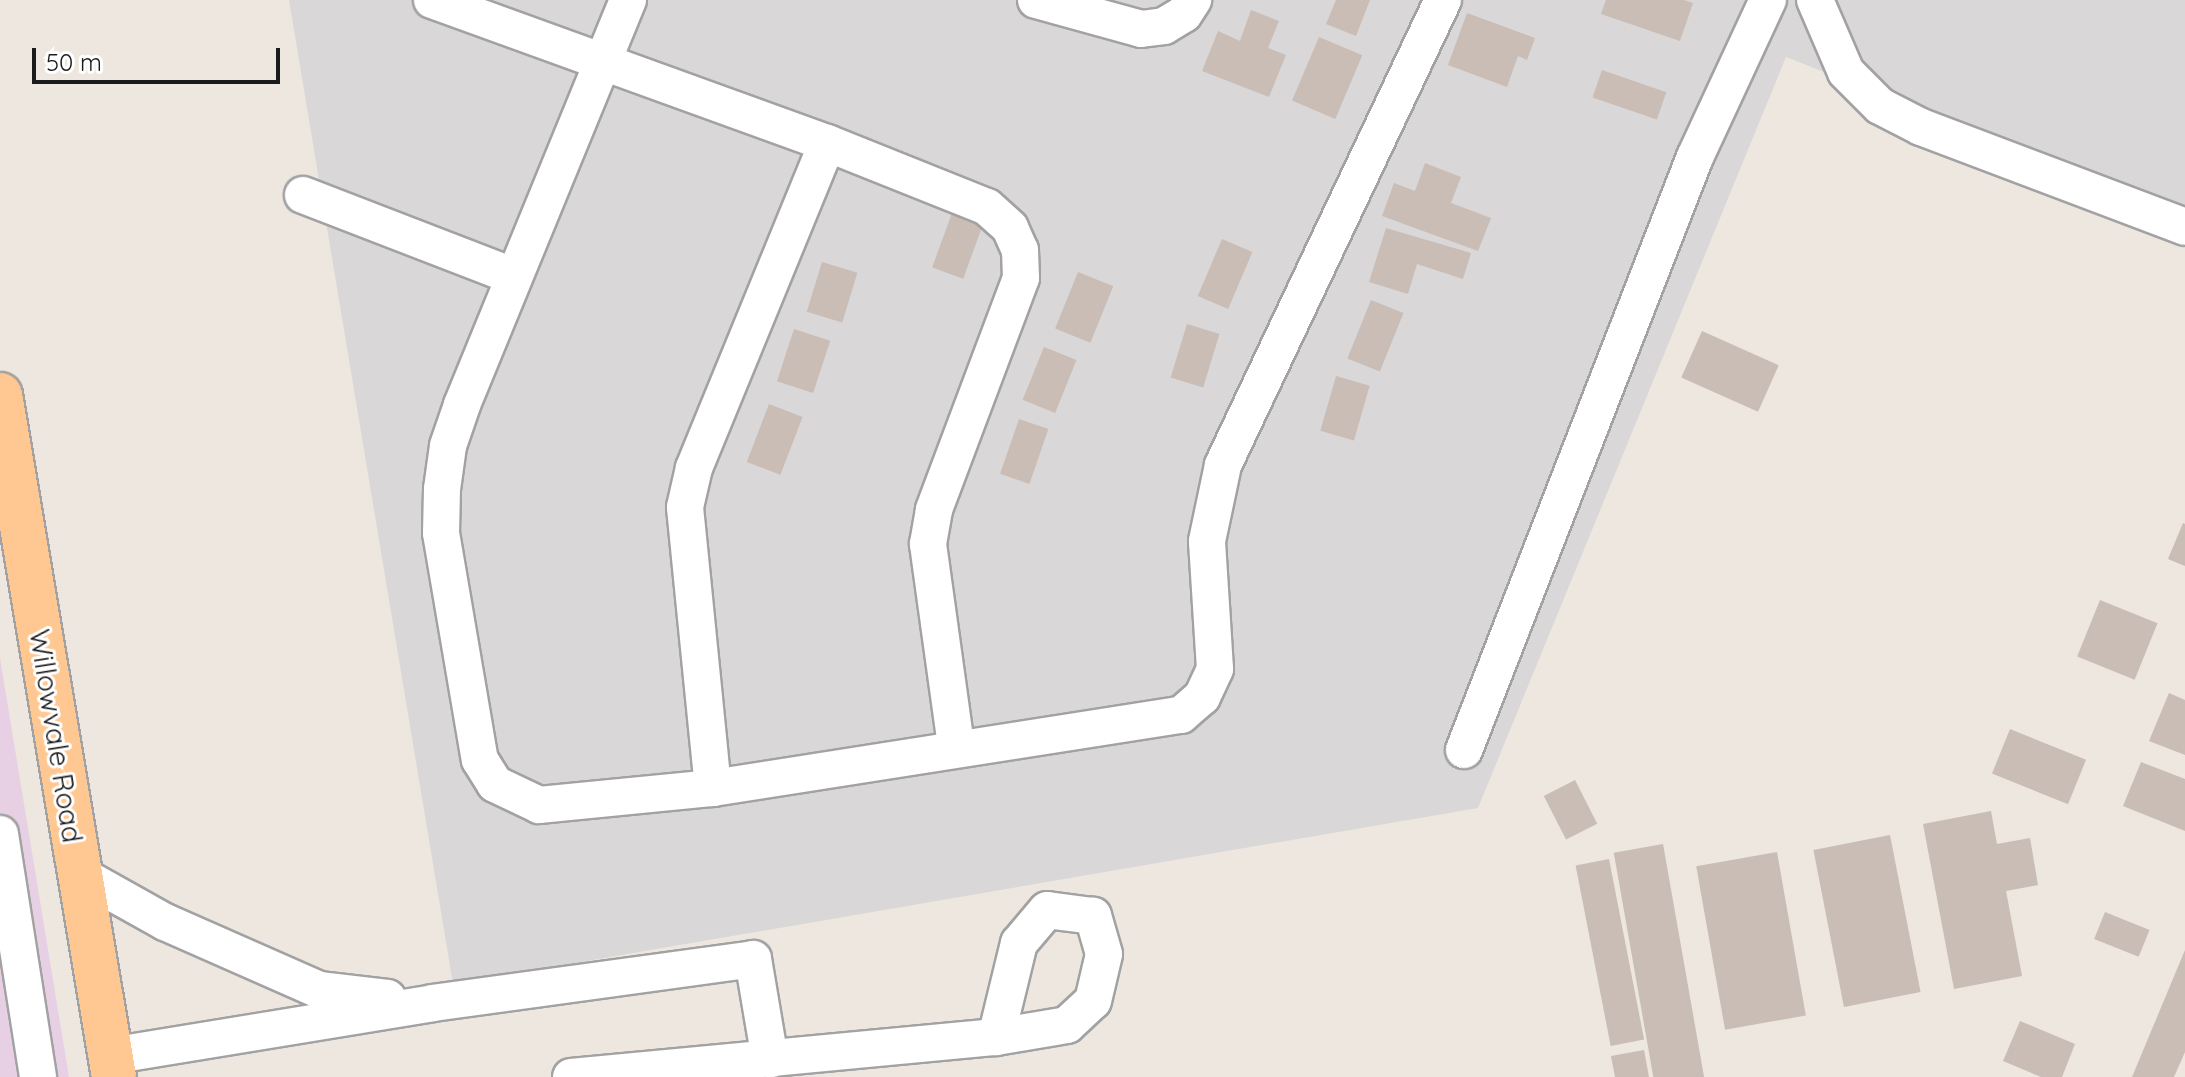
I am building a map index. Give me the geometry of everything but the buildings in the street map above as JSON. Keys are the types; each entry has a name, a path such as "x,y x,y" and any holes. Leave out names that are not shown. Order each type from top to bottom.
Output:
{"main road":[{"name":"Willowvale Road","path":"0,395 112,1067"}],"street":[{"path":"432,0 827,143 987,207 1010,228 1020,250 1021,278 934,510 928,544 956,747"},
{"path":"628,0 600,59 448,446 442,489 441,533 480,760 495,784 539,805 713,788 956,747 1181,715 1202,697 1215,669 1207,541 1223,465 1443,0"},
{"path":"1036,0 1141,29 1164,26 1184,14 1193,0"},
{"path":"1464,750 1695,157 1768,0"},
{"path":"1815,0 1846,72 1880,106 1921,127 2185,227"},
{"path":"713,788 685,507 694,468 827,143"},
{"path":"303,195 513,276"},
{"path":"0,834 38,1077"},
{"path":"79,874 165,922 319,990 433,1003"},
{"path":"112,1067 433,1003 753,959 770,1060"},
{"path":"571,1077 996,1037"}],"shaded area":[{"path":"289,0 2185,0 2185,214 1786,57 1478,808 453,984"},
{"path":"0,658 69,1077 0,1077"}]}
